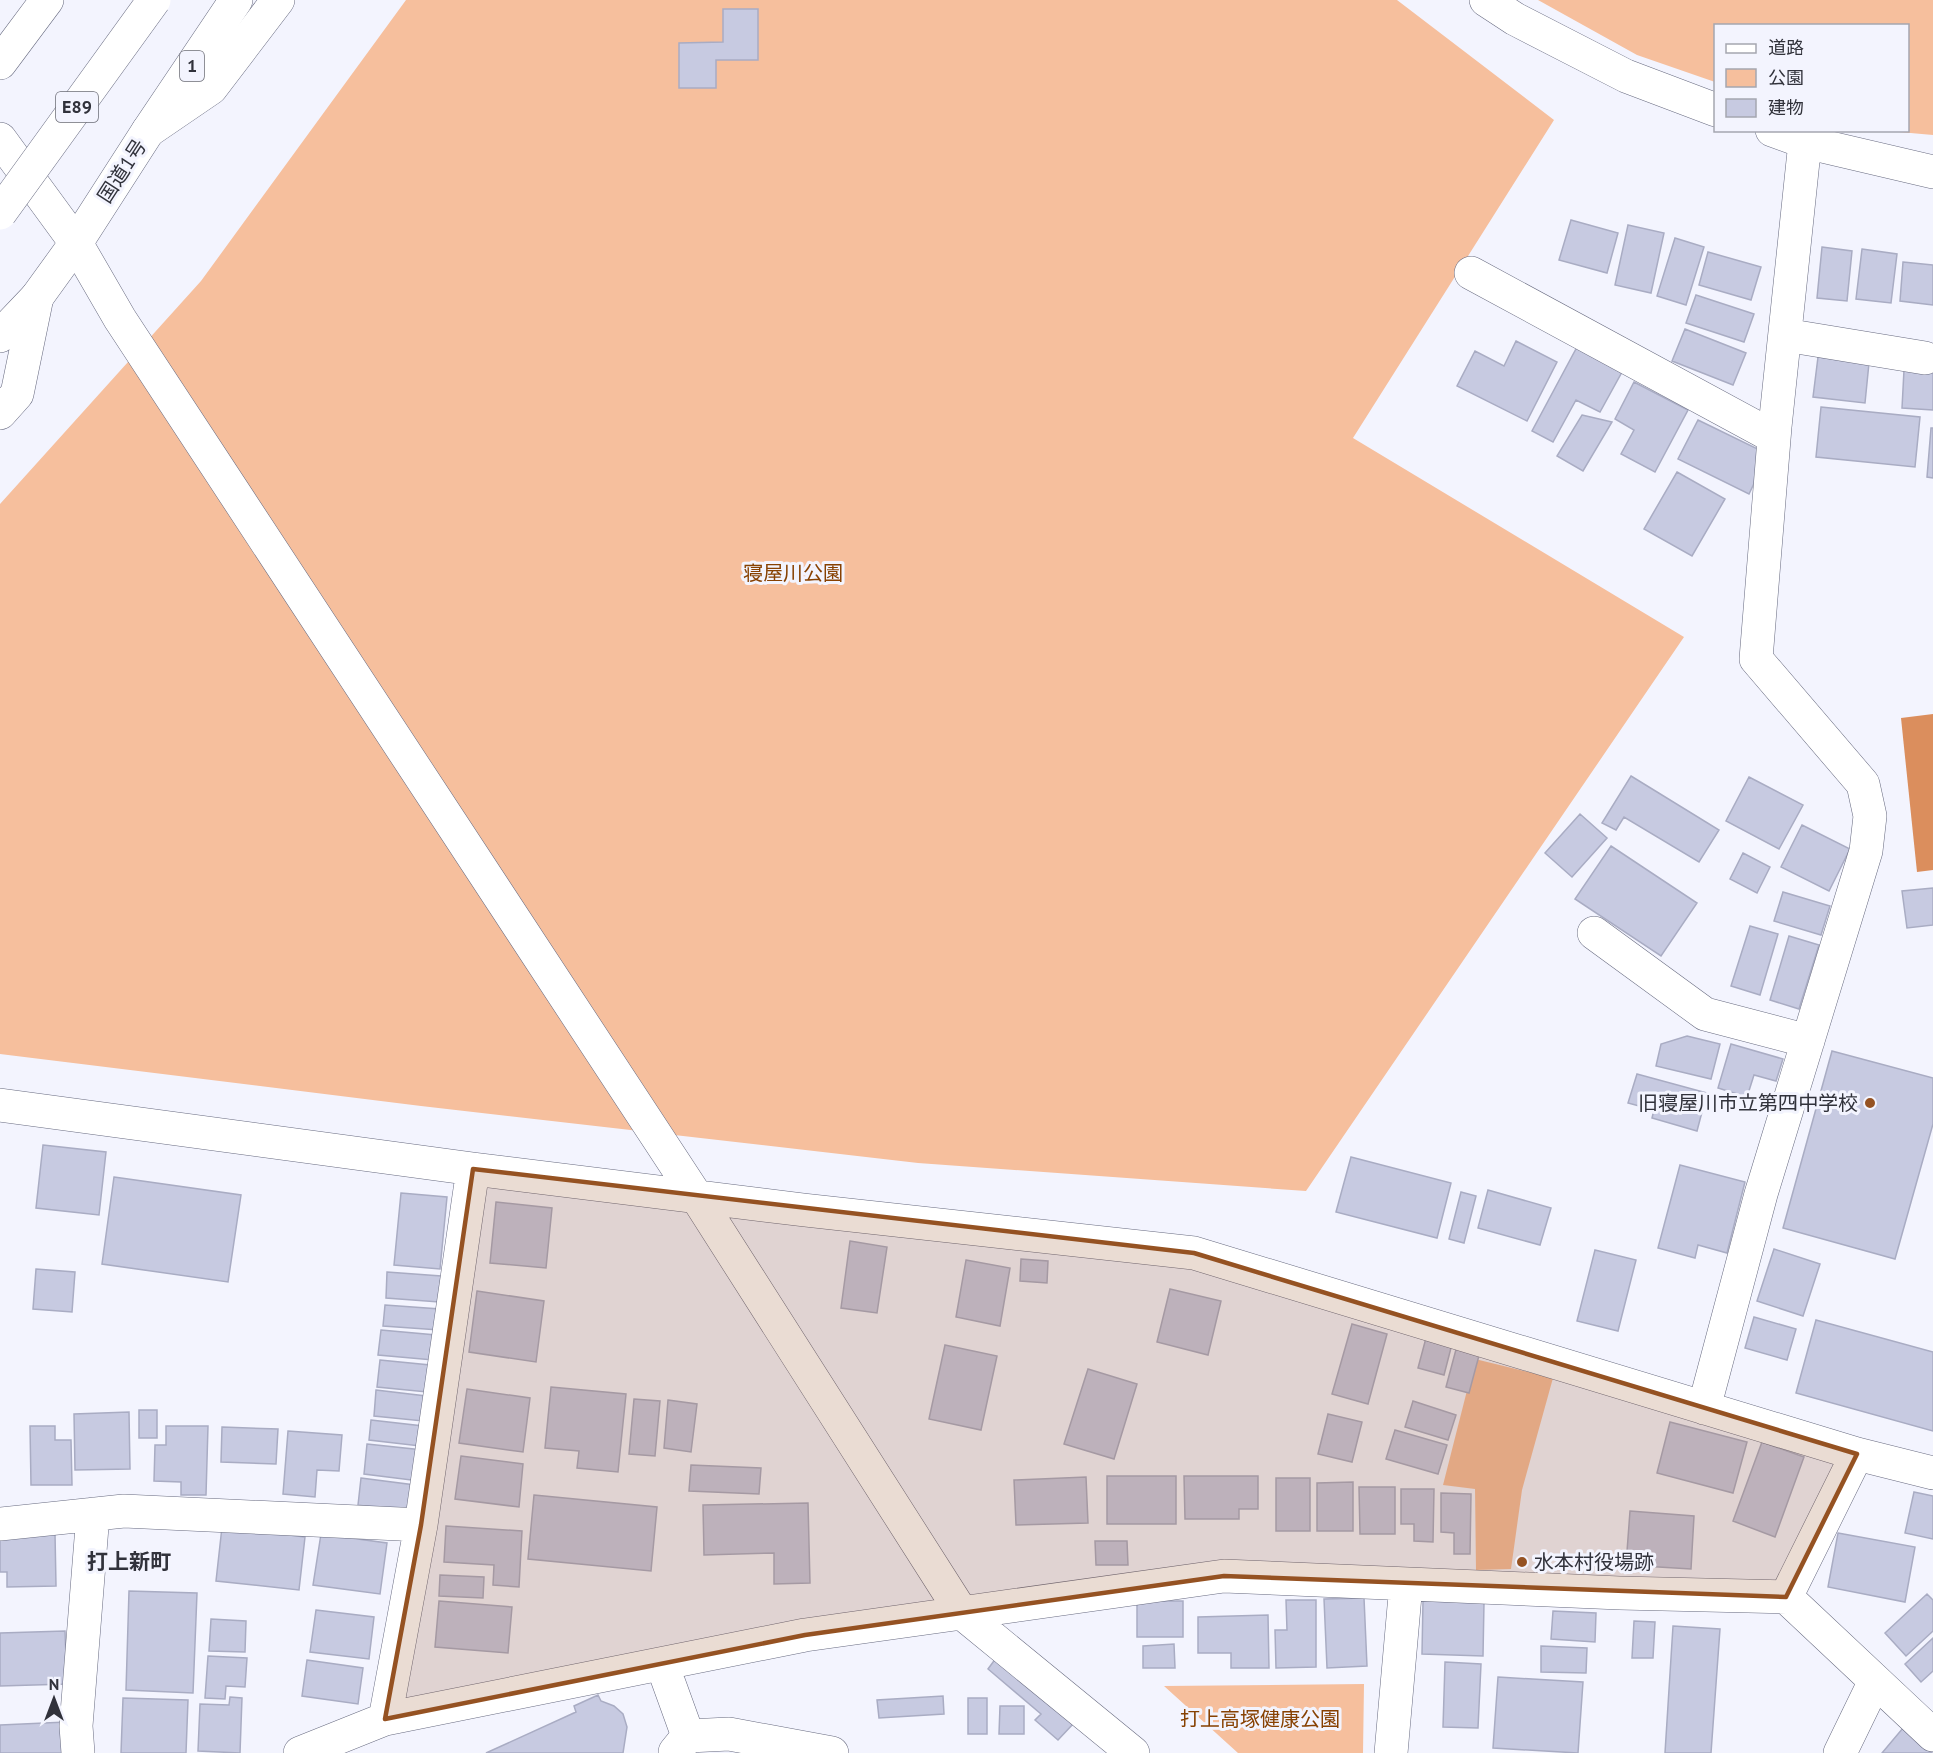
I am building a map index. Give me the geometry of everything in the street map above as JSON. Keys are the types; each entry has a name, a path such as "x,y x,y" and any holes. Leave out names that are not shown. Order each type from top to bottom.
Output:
{"main road":[{"path":"0,63 46,0"},
{"name":"E89","path":"0,213 154,0"},
{"name":"国道1号","path":"0,336 37,297 76,243 236,0"},
{"path":"148,131 212,88 278,0"},
{"path":"1486,0 1515,19 1626,76 1714,109"},
{"path":"1778,132 1805,142 1933,172"},
{"path":"0,139 76,243 120,320 696,1196 962,1613 1133,1753"},
{"path":"1704,1408 1761,1194 1866,851 1870,816 1863,784 1756,659 1774,437 1805,142"},
{"path":"1471,273 1774,437"},
{"path":"0,413 17,394 37,297"},
{"path":"1785,335 1925,358"},
{"path":"1594,933 1705,1014 1808,1041"},
{"path":"0,1105 473,1169 804,1210 1194,1253 1857,1454 1933,1473"},
{"path":"385,1719 422,1525 473,1169"},
{"path":"1785,1597 1857,1454"},
{"path":"0,1524 124,1510 422,1525"},
{"path":"78,1753 76,1726 93,1514"},
{"path":"300,1753 385,1719 805,1635 1224,1576 1620,1593 1785,1597 1875,1681 1927,1717"},
{"path":"1391,1753 1406,1584"},
{"path":"662,1664 681,1744 729,1734 832,1753"},
{"path":"1840,1753 1875,1681"}],"highlighted area":[{"path":"473,1169 1194,1253 1857,1454 1786,1597 1224,1576 805,1635 385,1719 421,1525"}],"green space":[{"name":"寝屋川公園","path":"406,0 1397,0 1554,120 1353,438 1684,637 1306,1191 918,1163 421,1106 0,1054 0,504 201,281"},
{"path":"1538,0 1933,0 1933,135 1899,132 1909,132 1909,24 1714,24 1714,82 1637,55"},
{"path":"1475,1359 1553,1378 1522,1490 1511,1569 1476,1570 1475,1489 1443,1485"},
{"name":"打上高塚健康公園","path":"1364,1684 1363,1753 1238,1753 1164,1686"}],"shaded area":[{"path":"1933,714 1933,870 1917,872 1901,718"}],"building":[{"path":"723,9 758,9 758,60 716,60 716,88 679,88 679,43 723,42"},
{"path":"1571,220 1618,233 1607,273 1559,260"},
{"path":"1628,225 1664,233 1651,293 1615,285"},
{"path":"1675,238 1704,247 1686,305 1657,296"},
{"path":"1822,247 1852,251 1847,301 1817,298"},
{"path":"1862,249 1897,254 1891,303 1856,299"},
{"path":"1708,252 1761,267 1751,300 1699,285"},
{"path":"1903,262 1933,265 1933,305 1900,301"},
{"path":"1696,295 1754,314 1744,342 1686,323"},
{"path":"1685,329 1746,353 1733,385 1672,361"},
{"path":"1516,341 1557,362 1527,421 1457,386 1475,351 1504,366"},
{"path":"1577,347 1622,372 1600,412 1576,400 1553,442 1532,431"},
{"path":"1818,357 1869,363 1865,403 1813,397"},
{"path":"1904,370 1933,371 1933,410 1902,408"},
{"path":"1634,382 1688,410 1655,472 1621,454 1634,430 1615,419"},
{"path":"1821,407 1920,417 1915,467 1816,457"},
{"path":"1582,415 1612,422 1583,471 1557,456"},
{"path":"1698,420 1768,454 1749,494 1678,459"},
{"path":"1931,428 1933,428 1933,478 1927,477"},
{"path":"1677,472 1725,499 1692,556 1644,529"},
{"path":"1631,776 1719,830 1699,862 1624,817 1616,830 1602,823"},
{"path":"1749,777 1803,805 1779,849 1726,821"},
{"path":"1580,814 1607,838 1572,877 1545,853"},
{"path":"1802,825 1850,849 1829,891 1781,867"},
{"path":"1611,846 1697,903 1661,956 1575,899"},
{"path":"1743,853 1770,867 1757,893 1730,879"},
{"path":"1933,888 1933,925 1907,928 1902,891"},
{"path":"1783,892 1830,906 1821,935 1774,921"},
{"path":"1750,926 1778,934 1760,995 1731,986"},
{"path":"1789,936 1819,945 1799,1009 1770,1000"},
{"path":"1687,1036 1720,1044 1711,1079 1656,1066 1661,1044"},
{"path":"1731,1044 1783,1059 1776,1081 1754,1075 1747,1097 1718,1088"},
{"path":"1832,1051 1933,1078 1933,1124 1895,1259 1783,1228"},
{"path":"1637,1074 1707,1093 1697,1131 1652,1118 1654,1110 1628,1103"},
{"path":"43,1145 106,1152 99,1215 36,1208"},
{"path":"1351,1157 1451,1183 1437,1238 1336,1212"},
{"path":"1680,1165 1745,1182 1727,1253 1698,1245 1695,1258 1658,1248"},
{"path":"114,1177 241,1195 228,1282 102,1264"},
{"path":"1488,1190 1551,1208 1540,1245 1478,1228"},
{"path":"1461,1192 1476,1196 1464,1243 1449,1239"},
{"path":"401,1193 447,1197 440,1269 394,1265"},
{"path":"496,1202 552,1208 546,1268 490,1263"},
{"path":"850,1241 887,1247 877,1313 841,1308"},
{"path":"1774,1249 1820,1264 1803,1316 1757,1301"},
{"path":"1595,1250 1636,1260 1618,1331 1577,1321"},
{"path":"1021,1259 1048,1261 1047,1283 1020,1281"},
{"path":"966,1260 1010,1268 1000,1326 956,1317"},
{"path":"36,1269 75,1272 72,1312 33,1309"},
{"path":"387,1272 441,1276 439,1302 386,1298"},
{"path":"1170,1289 1221,1301 1208,1355 1157,1342"},
{"path":"477,1291 544,1301 536,1362 469,1352"},
{"path":"385,1305 440,1309 439,1330 383,1326"},
{"path":"1754,1317 1796,1329 1787,1360 1745,1348"},
{"path":"1816,1320 1933,1352 1933,1431 1796,1393"},
{"path":"1352,1324 1387,1334 1368,1404 1332,1394"},
{"path":"381,1330 436,1335 433,1360 378,1355"},
{"path":"1426,1338 1452,1344 1444,1375 1418,1368"},
{"path":"1458,1342 1481,1348 1469,1393 1446,1387"},
{"path":"945,1345 997,1356 981,1430 929,1419"},
{"path":"380,1360 430,1365 427,1392 377,1387"},
{"path":"1088,1369 1137,1384 1114,1459 1064,1444"},
{"path":"551,1387 626,1394 618,1472 577,1468 579,1451 545,1448"},
{"path":"467,1389 530,1398 523,1452 459,1443"},
{"path":"376,1390 426,1396 423,1421 374,1416"},
{"path":"634,1399 660,1401 655,1456 629,1454"},
{"path":"668,1400 697,1404 691,1452 664,1448"},
{"path":"1413,1401 1456,1415 1448,1440 1405,1427"},
{"path":"139,1410 157,1410 157,1438 139,1438"},
{"path":"129,1412 130,1469 75,1470 74,1414"},
{"path":"1328,1414 1362,1422 1352,1462 1318,1454"},
{"path":"371,1420 423,1426 420,1446 369,1440"},
{"path":"1670,1422 1747,1442 1733,1493 1657,1473"},
{"path":"30,1426 55,1426 55,1440 71,1440 72,1485 31,1485"},
{"path":"166,1426 208,1426 206,1495 181,1495 181,1482 154,1481 155,1445 166,1445"},
{"path":"222,1427 278,1429 276,1464 221,1462"},
{"path":"1395,1430 1447,1445 1438,1474 1386,1459"},
{"path":"288,1431 342,1435 339,1471 317,1470 315,1497 283,1494"},
{"path":"1762,1442 1804,1457 1775,1537 1733,1521"},
{"path":"367,1444 423,1450 419,1481 364,1474"},
{"path":"461,1456 523,1464 519,1507 455,1499"},
{"path":"691,1465 761,1468 759,1494 689,1491"},
{"path":"1107,1476 1176,1476 1176,1524 1107,1524"},
{"path":"1184,1476 1258,1476 1258,1509 1239,1509 1239,1519 1185,1519"},
{"path":"1086,1477 1088,1523 1016,1525 1014,1480"},
{"path":"361,1478 415,1485 412,1513 358,1505"},
{"path":"1276,1478 1310,1478 1310,1531 1276,1531"},
{"path":"1353,1482 1353,1531 1317,1531 1317,1483"},
{"path":"1359,1487 1395,1487 1395,1534 1360,1534"},
{"path":"1401,1489 1434,1489 1433,1542 1414,1541 1414,1524 1401,1524"},
{"path":"1914,1492 1933,1496 1933,1539 1905,1533"},
{"path":"1441,1493 1471,1494 1470,1554 1454,1554 1454,1533 1441,1532"},
{"path":"534,1495 657,1507 651,1571 528,1559"},
{"path":"808,1503 810,1583 774,1584 774,1553 704,1555 703,1505"},
{"path":"1630,1511 1694,1516 1691,1569 1626,1565"},
{"path":"446,1526 522,1531 519,1587 493,1585 494,1565 444,1562"},
{"path":"222,1527 305,1537 299,1590 216,1581"},
{"path":"55,1533 56,1586 7,1587 7,1572 0,1572 0,1534"},
{"path":"1838,1533 1915,1547 1905,1602 1828,1587"},
{"path":"321,1534 387,1543 380,1594 313,1585"},
{"path":"1095,1541 1127,1541 1128,1565 1096,1565"},
{"path":"440,1575 484,1577 483,1598 439,1596"},
{"path":"129,1591 197,1593 193,1693 126,1690"},
{"path":"1927,1594 1933,1600 1933,1631 1906,1656 1885,1633"},
{"path":"1364,1598 1367,1666 1327,1668 1324,1599"},
{"path":"1286,1600 1316,1600 1316,1667 1276,1668 1275,1630 1287,1630"},
{"path":"439,1601 512,1607 508,1653 435,1647"},
{"path":"1137,1601 1183,1601 1183,1637 1137,1637"},
{"path":"1423,1601 1484,1602 1483,1656 1422,1654"},
{"path":"316,1610 374,1617 369,1659 310,1652"},
{"path":"1553,1611 1596,1613 1595,1642 1551,1639"},
{"path":"1268,1615 1269,1668 1231,1668 1231,1653 1198,1653 1198,1617"},
{"path":"211,1619 246,1621 245,1652 209,1651"},
{"path":"1634,1621 1655,1622 1653,1658 1632,1658"},
{"path":"1673,1626 1720,1629 1711,1753 1665,1753"},
{"path":"65,1631 67,1684 0,1686 0,1633"},
{"path":"1933,1638 1933,1671 1921,1682 1905,1664"},
{"path":"1174,1644 1175,1668 1143,1668 1143,1646"},
{"path":"1541,1646 1587,1648 1586,1673 1541,1672"},
{"path":"208,1656 247,1658 245,1687 226,1686 225,1699 205,1698"},
{"path":"996,1658 1073,1724 1058,1740 1035,1720 1041,1714 988,1669"},
{"path":"307,1660 363,1668 358,1704 302,1696"},
{"path":"1445,1662 1481,1664 1478,1728 1443,1727"},
{"path":"1498,1677 1583,1682 1578,1753 1493,1748"},
{"path":"598,1695 601,1701 614,1706 623,1714 627,1727 623,1753 486,1753 576,1712 574,1706"},
{"path":"943,1696 944,1714 879,1718 877,1700"},
{"path":"230,1697 242,1698 240,1753 198,1751 200,1704 229,1705"},
{"path":"123,1698 188,1700 186,1753 121,1753"},
{"path":"968,1698 987,1698 987,1734 968,1734"},
{"path":"1000,1706 1024,1706 1024,1734 999,1734"},
{"path":"66,1722 68,1753 0,1753 0,1725"},
{"path":"1903,1728 1932,1753 1882,1753"}],"place":[{"name":"旧寝屋川市立第四中学校","path":"1870,1103"},
{"name":"水本村役場跡","path":"1522,1562"}],"district":[{"name":"打上新町","path":"129,1562"}]}
